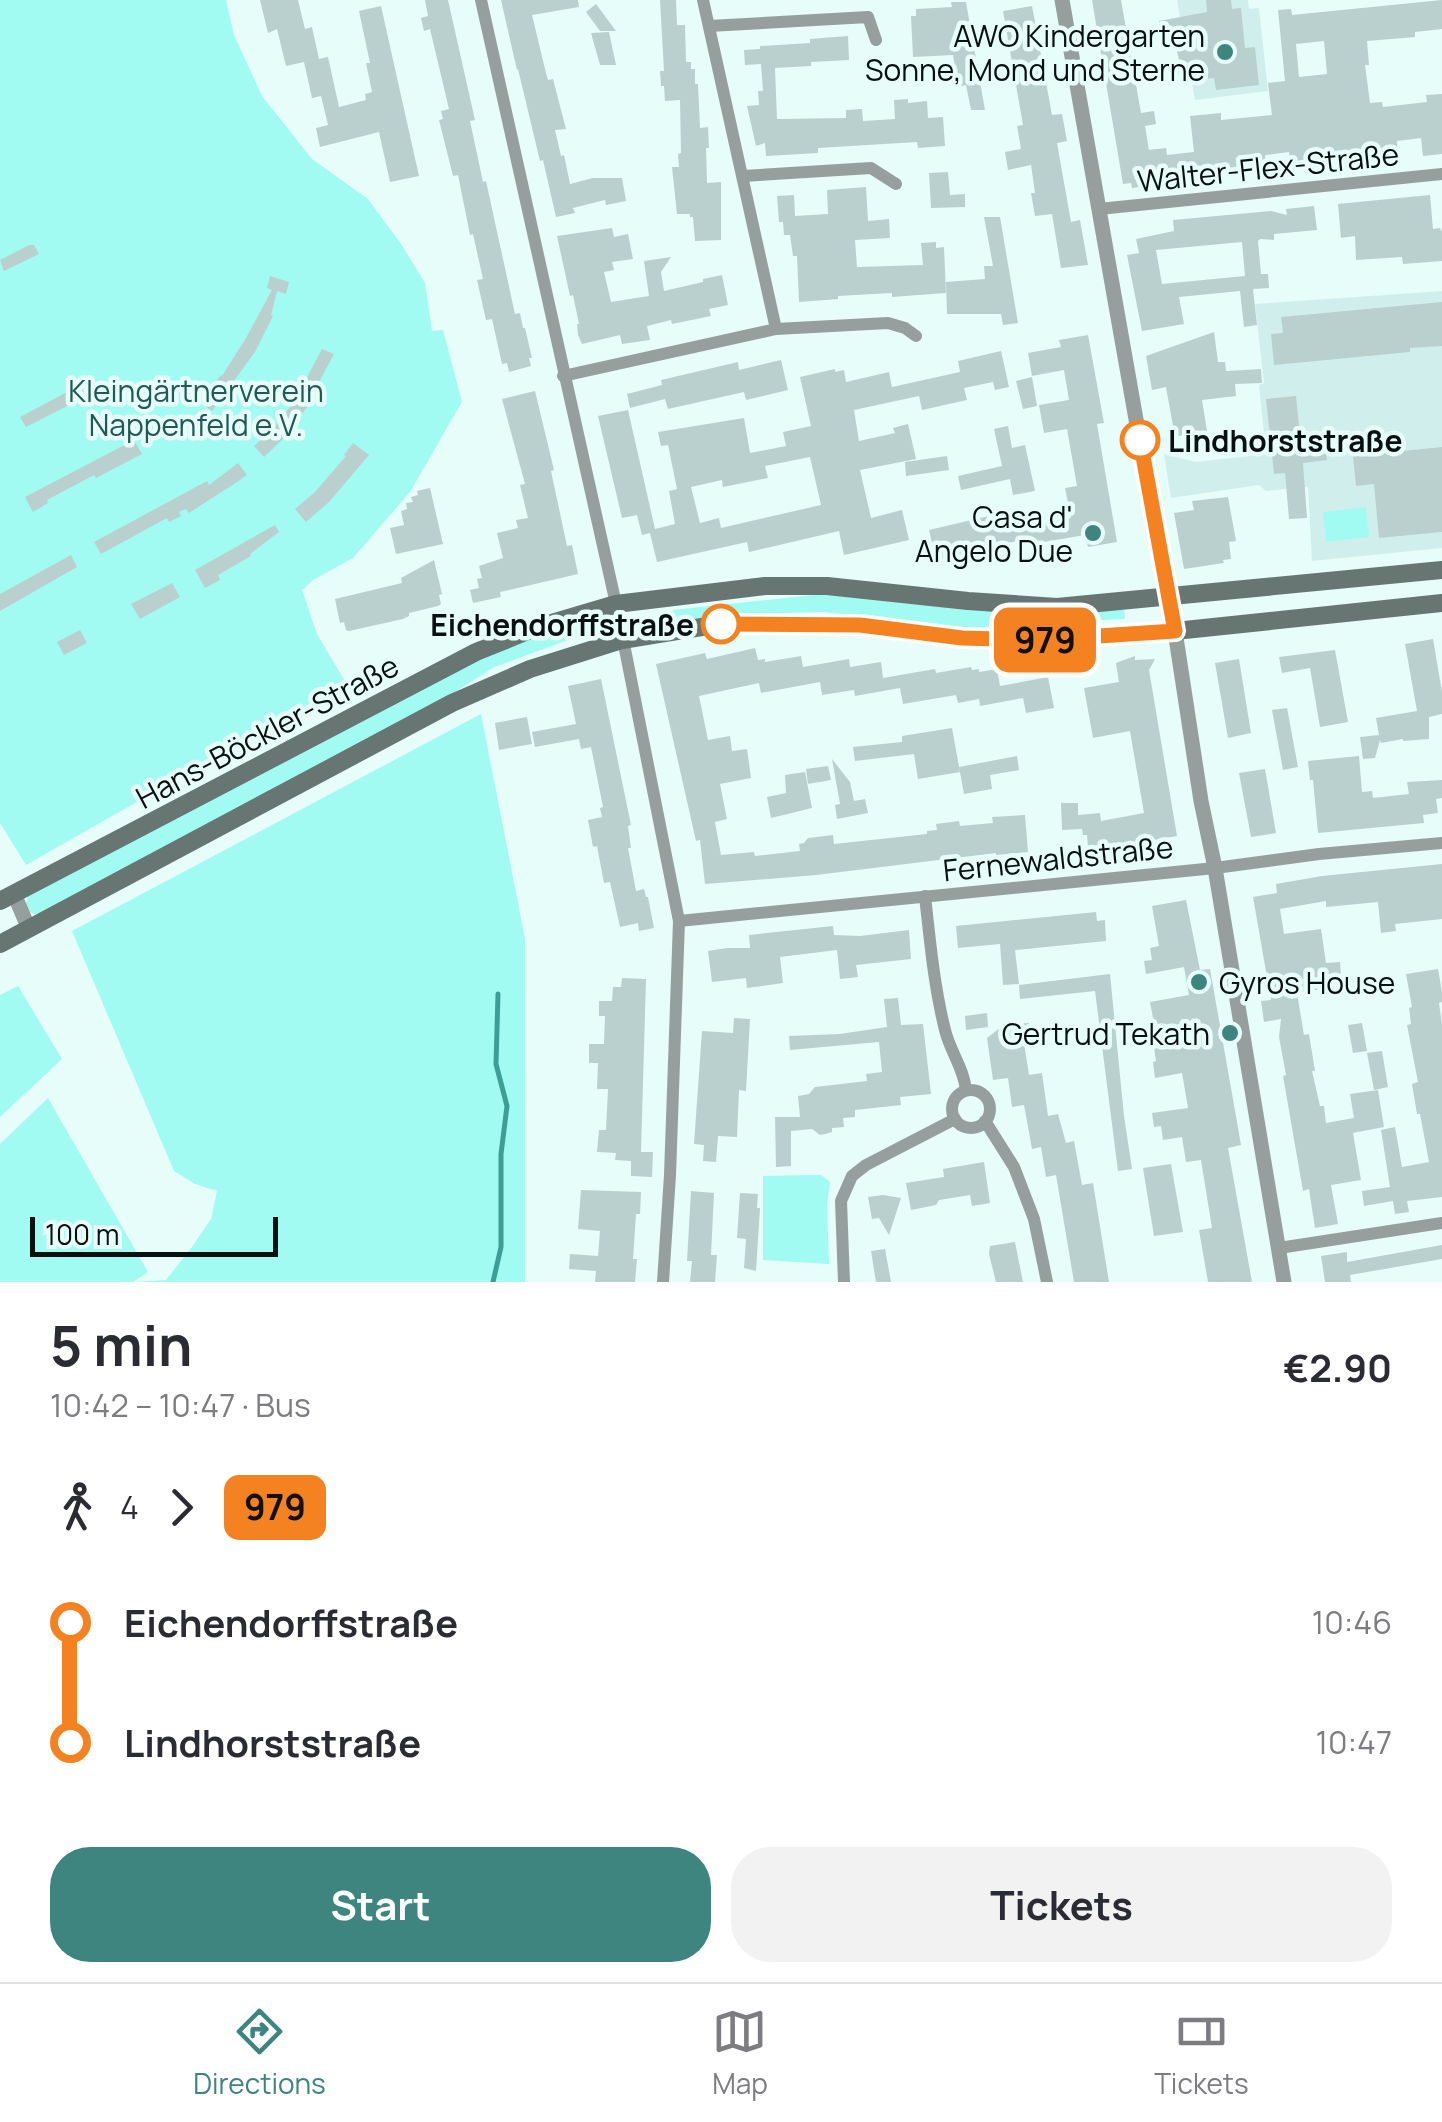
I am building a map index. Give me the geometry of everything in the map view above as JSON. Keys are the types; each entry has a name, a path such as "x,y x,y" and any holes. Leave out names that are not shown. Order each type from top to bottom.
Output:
{"main road":[{"name":"Hans-Böckler-Straße","path":"7,898 476,652 535,628 616,604 780,586 827,586 1056,607 1442,570"},
{"name":"Hans-Böckler-Straße","path":"0,944 452,704 530,669 622,640 720,624 860,625 962,638 1038,640 1175,631 1442,603"}],"street":[{"path":"481,0 616,604 679,921 663,1282"},
{"path":"703,0 776,329"},
{"path":"1062,0 1175,631 1284,1282"},
{"path":"709,26 868,17 876,40"},
{"path":"743,176 871,168 896,184"},
{"name":"Walter-Flex-Straße","path":"1100,209 1442,174"},
{"path":"563,376 776,329 888,323 916,336"},
{"name":"Fernewaldstraße","path":"679,921 1442,843"},
{"path":"925,896 935,987 946,1036 966,1090"},
{"name":"Hans-Böckler-Straße","path":"7,898 28,929"},
{"path":"966,1090 987,1098 990,1106 986,1121 973,1128 955,1119 952,1112 955,1098 966,1090"},
{"path":"844,1282 841,1201 852,1176 955,1119"},
{"path":"986,1121 1014,1166 1034,1219 1047,1282"},
{"path":"1278,1248 1442,1223"}],"shaded area":[{"name":"AWO Kindergarten Sonne, Mond und Sterne","path":"1177,0 1248,0 1249,9 1259,8 1268,91 1195,100"},
{"path":"1442,291 1442,548 1312,561 1308,487 1266,491 1259,485 1171,498 1164,454 1196,462 1266,454 1259,385 1264,383 1255,304"}],"green space":[{"name":"Kleingärtnerverein Nappenfeld e.V.","path":"0,0 226,0 234,35 262,96 312,159 368,199 425,283 432,331 443,330 462,402 410,492 353,558 302,590 317,634 346,683 26,865 0,823"},
{"path":"1366,507 1369,537 1326,542 1323,512"},
{"path":"822,594 1124,608 1125,619 973,628 824,612 740,614 674,622 673,610"},
{"path":"576,624 579,636 494,667 449,696 40,914 25,907 28,896 411,692 506,647"},
{"path":"481,714 525,939 525,1282 133,1282 166,1280 211,1219 217,1191 174,1171 72,931"},
{"path":"18,986 62,1059 0,1117 0,995"},
{"path":"48,1098 148,1272 133,1282 0,1282 0,1144"},
{"path":"821,1175 830,1182 829,1264 763,1260 763,1176"}],"building":[{"path":"260,0 298,0 305,29 312,27 319,59 328,57 339,107 366,100 365,94 372,92 359,11 381,6 419,176 390,182 379,132 320,147 316,128 328,125 321,96 312,98 304,62 286,66 277,29 268,33"},
{"path":"425,0 448,0 475,120 470,121 483,182 486,181 515,314 520,313 532,358 531,366 509,372 507,363 502,364 492,319 486,320 477,280 483,279 473,234 470,235 458,175 453,176 439,120 443,119 441,111 449,109 430,29 424,31 421,18 428,16"},
{"path":"501,0 578,0 579,7 532,15 548,80 553,79 566,129 555,130 561,156 564,155 570,184 593,178 622,178 626,201 606,205 605,200 556,217"},
{"path":"660,0 676,0 677,25 685,25 686,62 691,62 691,69 695,69 698,84 700,128 708,127 707,183 721,182 721,240 695,241 693,217 677,214 672,167 679,167 681,153 680,100 665,101 661,86 660,71 664,71"},
{"path":"1092,0 1121,0 1141,113 1154,111 1156,124 1145,126 1149,150 1166,148 1167,155 1194,152 1190,116 1221,113 1221,120 1272,115 1268,83 1285,81 1278,10 1291,9 1292,15 1442,0 1442,29 1415,32 1415,37 1367,41 1369,65 1365,65 1370,103 1382,102 1383,107 1427,102 1426,95 1442,94 1442,154 1423,156 1421,138 1397,141 1398,157 1334,162 1333,151 1308,153 1310,165 1291,167 1289,152 1265,155 1266,172 1132,188 1131,183 1123,184","holes":["1324,41 1327,74 1299,77 1296,44"]},
{"name":"AWO Kindergarten Sonne, Mond und Sterne","path":"1206,0 1231,0 1232,9 1241,8 1245,48 1255,47 1259,85 1216,90 1214,78 1205,79 1204,70 1169,77 1166,62 1179,60 1173,33 1161,35 1159,21 1207,12"},
{"path":"951,2 966,2 985,110 971,110 966,85 958,87 953,55 913,57 911,16 916,16 916,9 952,7"},
{"path":"596,4 616,31 600,31 586,12"},
{"path":"1032,6 1052,115 1062,114 1067,141 1057,143 1071,222 1080,220 1088,265 1061,268 1052,214 1035,216 1031,165 1008,170 1005,152 1021,149 1017,126 1023,125 1003,11"},
{"path":"609,32 616,65 600,65 591,33"},
{"path":"848,36 849,60 775,68 777,119 846,118 846,110 862,109 863,121 895,119 894,100 927,101 928,118 943,117 945,146 918,148 917,142 818,148 818,153 766,156 765,143 756,146 747,106 759,105 758,91 763,91 761,64 745,65 744,50"},
{"path":"948,172 950,195 965,194 965,207 931,208 929,173"},
{"path":"866,187 868,221 889,219 890,238 855,240 857,267 923,265 921,243 936,242 936,248 944,247 946,293 838,296 799,302 797,256 793,256 790,235 784,235 783,222 779,222 777,196 794,195 795,216 828,214 827,190"},
{"path":"1430,195 1433,229 1440,228 1442,232 1442,261 1403,264 1402,257 1356,260 1355,236 1341,238 1338,204"},
{"path":"1314,206 1317,230 1274,234 1274,240 1258,241 1261,274 1268,274 1269,288 1253,289 1257,325 1244,327 1240,291 1179,297 1184,324 1142,331 1127,255 1139,253 1136,239 1174,231 1173,220 1271,211 1287,215 1286,209","holes":["1242,242 1245,276 1162,284 1156,250"]},
{"path":"984,217 1000,217 1018,323 1003,325 1001,314 947,314 946,282 985,279 984,266 993,266"},
{"path":"612,228 614,237 628,234 633,259 612,262 614,270 604,272 611,302 649,296 644,261 671,257 661,272 664,291 722,275 728,305 709,309 711,316 647,326 650,340 622,344 620,335 582,344 557,236"},
{"path":"34,245 39,254 4,271 0,260"},
{"path":"270,276 289,282 286,294 277,291 273,316 255,352 212,411 204,405 272,290 267,288"},
{"path":"1442,302 1442,346 1274,365 1271,334 1283,333 1281,317"},
{"path":"1214,332 1218,362 1225,362 1226,371 1261,369 1262,383 1235,384 1236,396 1202,400 1207,431 1193,439 1188,434 1175,437 1166,387 1152,390 1146,356"},
{"path":"1088,335 1104,423 1097,424 1117,542 1088,547 1085,535 1032,544 1030,538 936,560 929,530 1006,512 1010,529 1071,518 1065,488 1077,486 1067,429 1044,433 1039,405 1069,400 1064,370 1032,376 1028,353 1061,347 1059,340"},
{"path":"322,349 334,354 312,400 287,435 264,457 254,446 301,393"},
{"path":"1001,351 1009,387 995,390 993,382 964,388 967,400 922,410 919,396 854,410 859,441 895,433 893,428 908,424 916,459 860,470 871,518 902,510 909,540 844,555 839,531 749,552 747,542 657,562 650,533 642,535 637,515 622,518 598,416 628,410 655,529 675,524 669,491 677,489 668,445 661,446 658,432 744,418 750,453 786,446 783,432 811,426 800,377 835,369 844,370 846,382 889,372 892,387 960,372 958,361","holes":["810,457 821,505 721,528 719,518 700,523 691,487 722,480 723,487 768,478 765,466"]},
{"path":"781,360 788,390 746,400 744,392 668,409 665,399 630,408 627,394 662,385 661,380 738,362 739,370"},
{"path":"1032,377 1037,406 1023,409 1016,381"},
{"path":"69,391 75,402 26,427 20,417"},
{"path":"535,391 567,546 572,545 578,574 500,592 501,597 473,603 470,590 479,588 479,566 503,558 497,533 518,528 516,520 528,518 520,485 525,484 502,399"},
{"path":"1296,396 1300,436 1324,433 1327,460 1303,463 1307,518 1289,519 1285,473 1274,474 1266,399"},
{"path":"1008,426 1012,448 1025,445 1035,491 1013,495 1010,479 961,490 958,476 1002,466 994,429"},
{"path":"134,440 142,454 47,500 33,512 25,497"},
{"path":"353,443 369,455 329,502 306,522 295,509 315,492"},
{"path":"1442,447 1442,532 1379,538 1374,484 1356,486 1353,456"},
{"path":"947,456 949,470 906,476 905,462"},
{"path":"238,463 247,475 237,482 189,513 186,509 179,512 181,516 169,522 167,518 101,554 94,542 207,481 209,485"},
{"path":"430,488 443,544 396,554 390,528 404,525 401,511 407,509 406,503 413,502 411,497 418,495 417,491"},
{"path":"1228,497 1236,541 1229,542 1231,559 1184,569 1174,513 1194,510 1192,501"},
{"path":"275,525 279,532 205,588 195,570"},
{"path":"71,555 77,567 0,611 0,594"},
{"path":"434,560 441,604 409,613 403,619 349,631 344,622 340,623 335,599 402,583 401,578"},
{"path":"172,583 180,597 140,619 131,604"},
{"path":"80,630 87,643 64,655 57,642"},
{"path":"1433,639 1442,714 1429,717 1429,739 1381,743 1380,740 1375,758 1363,759 1360,737 1379,735 1376,718 1417,711 1405,644"},
{"path":"755,648 758,660 801,656 803,667 849,659 850,667 881,662 883,678 971,667 979,672 997,669 1000,686 1048,677 1054,708 1026,713 1023,698 980,706 979,699 958,703 956,695 903,704 900,688 855,696 854,690 822,695 820,682 761,693 759,683 699,696 708,740 730,736 732,751 747,749 751,778 720,784 727,819 715,822 721,855 800,851 799,844 808,838 833,835 834,844 927,834 937,830 936,824 993,823 992,817 1025,815 1028,852 705,884 700,840 696,841 656,664 705,653 707,659"},
{"path":"1335,650 1348,722 1320,727 1310,668 1282,673 1279,657"},
{"path":"1135,656 1135,660 1155,659 1149,670 1177,836 1107,848 1107,857 1089,858 1087,835 1083,835 1082,829 1062,830 1061,803 1078,803 1078,815 1100,813 1101,821 1144,813 1130,731 1093,738 1084,688 1119,682 1116,663"},
{"path":"1239,659 1251,733 1228,738 1215,663"},
{"path":"601,679 631,825 628,848 636,891 644,889 648,897 654,928 639,931 638,923 620,927 610,882 604,883 597,846 593,847 588,820 602,817 603,807 591,747 581,749 579,739 535,747 532,732 576,724 568,686"},
{"path":"1287,708 1298,767 1283,770 1272,710"},
{"path":"527,717 532,744 499,750 495,723"},
{"path":"952,728 960,772 918,779 914,754 855,761 853,747 902,742 902,736"},
{"path":"1017,756 1019,770 990,775 992,789 964,794 959,767"},
{"path":"1359,756 1362,792 1372,791 1373,798 1409,794 1407,782 1442,780 1442,798 1436,799 1438,813 1423,815 1424,823 1318,833 1308,761"},
{"path":"832,759 850,782 854,801 865,799 868,813 837,819 835,805 840,804"},
{"path":"828,766 831,780 808,784 806,769"},
{"path":"1265,769 1276,833 1251,837 1239,773"},
{"path":"805,772 812,808 771,818 767,797 786,793 785,775"},
{"path":"1442,864 1442,919 1395,924 1396,931 1381,933 1378,902 1326,907 1326,901 1280,909 1284,934 1321,929 1326,963 1340,962 1341,977 1327,980 1328,988 1297,993 1326,1123 1354,1118 1350,1094 1378,1090 1384,1127 1353,1133 1361,1180 1331,1185 1338,1224 1315,1228 1309,1189 1303,1191 1283,1076 1286,1075 1279,1037 1281,1019 1264,1022 1261,1001 1271,1000 1253,897 1277,893 1276,884"},
{"path":"1186,900 1200,970 1210,969 1241,1145 1228,1148 1252,1282 1208,1282 1199,1230 1212,1228 1201,1160 1186,1162 1182,1137 1163,1140 1161,1126 1154,1127 1152,1113 1188,1108 1182,1073 1155,1078 1151,1029 1155,1029 1150,1002 1189,995 1184,967 1146,974 1144,961 1152,960 1150,948 1159,946 1152,906"},
{"path":"1096,912 1097,921 1105,920 1106,941 1015,950 1019,984 1003,985 1000,944 958,948 956,926"},
{"path":"833,926 834,935 909,930 911,959 856,965 858,977 840,979 837,950 780,957 783,983 747,988 746,978 712,982 708,951 750,948 749,935"},
{"path":"1438,969 1442,992 1442,1197 1407,1201 1409,1212 1395,1214 1393,1201 1364,1206 1362,1191 1390,1187 1381,1130 1395,1127 1402,1167 1429,1162 1412,1084 1418,1082 1407,1025 1411,1024 1412,1007 1406,974"},
{"path":"1110,974 1132,1169 1118,1171 1095,991 1020,999 1019,985"},
{"path":"622,978 646,979 641,1152 653,1152 652,1177 631,1176 631,1161 615,1160 616,1153 597,1152 599,1130 606,1130 608,1089 597,1089 598,1063 589,1063 589,1044 604,1044 605,1016 599,1016 599,1001 612,1001 613,987 621,987"},
{"path":"898,998 901,1025 923,1024 931,1094 900,1097 901,1105 855,1110 855,1117 843,1118 844,1127 832,1128 832,1132 825,1134 812,1129 791,1131 791,1166 776,1167 775,1117 800,1117 798,1096 809,1094 815,1087 867,1081 866,1074 882,1072 879,1042 790,1050 789,1036 887,1027 884,999"},
{"path":"987,1013 988,1027 966,1030 965,1016"},
{"path":"734,1018 750,1019 746,1091 739,1090 737,1137 718,1136 716,1162 703,1161 704,1145 694,1144 702,1031 733,1033"},
{"path":"1010,1020 1013,1024 1029,1023 1030,1036 1023,1037 1029,1075 1042,1073 1048,1116 1058,1114 1066,1143 1074,1141 1082,1185 1093,1183 1109,1282 1074,1282 1056,1175 1046,1177 1041,1147 1032,1149 1024,1105 1012,1107 1008,1078 993,1080 987,1038"},
{"path":"1362,1023 1367,1051 1353,1053 1348,1025"},
{"path":"1382,1051 1388,1087 1374,1090 1367,1053"},
{"path":"984,1162 990,1203 972,1206 970,1195 911,1210 906,1183 944,1177 943,1169"},
{"path":"1171,1164 1183,1232 1154,1236 1143,1168"},
{"path":"581,1190 641,1192 633,1259 637,1259 635,1282 595,1282 596,1271 569,1269 570,1254 598,1256 600,1231 578,1229"},
{"path":"691,1191 714,1193 711,1255 717,1255 715,1282 690,1282 692,1261 687,1261"},
{"path":"740,1193 758,1194 756,1271 744,1268 746,1239 737,1238"},
{"path":"868,1197 901,1198 889,1235 879,1218 872,1219"},
{"path":"1015,1242 1023,1282 996,1282 990,1246"},
{"path":"1442,1245 1442,1259 1350,1275 1351,1282 1325,1282 1321,1256 1347,1252 1347,1262"},
{"path":"885,1249 891,1282 876,1282 871,1251"}],"waterway":[{"path":"493,1282 501,1247 501,1154 507,1106 496,1064 498,994"}],"bus line":[{"name":"979","path":"721,624 860,625 962,638 1038,640 1175,631 1140,440"}],"place":[{"name":"AWO Kindergarten Sonne, Mond und Sterne","path":"1225,52"},
{"name":"Lindhorststraße","path":"1140,440"},
{"name":"Casa d' Angelo Due","path":"1093,533"},
{"name":"Eichendorffstraße","path":"721,624"},
{"name":"Gyros House","path":"1199,982"},
{"name":"Gertrud Tekath","path":"1230,1033"}]}
